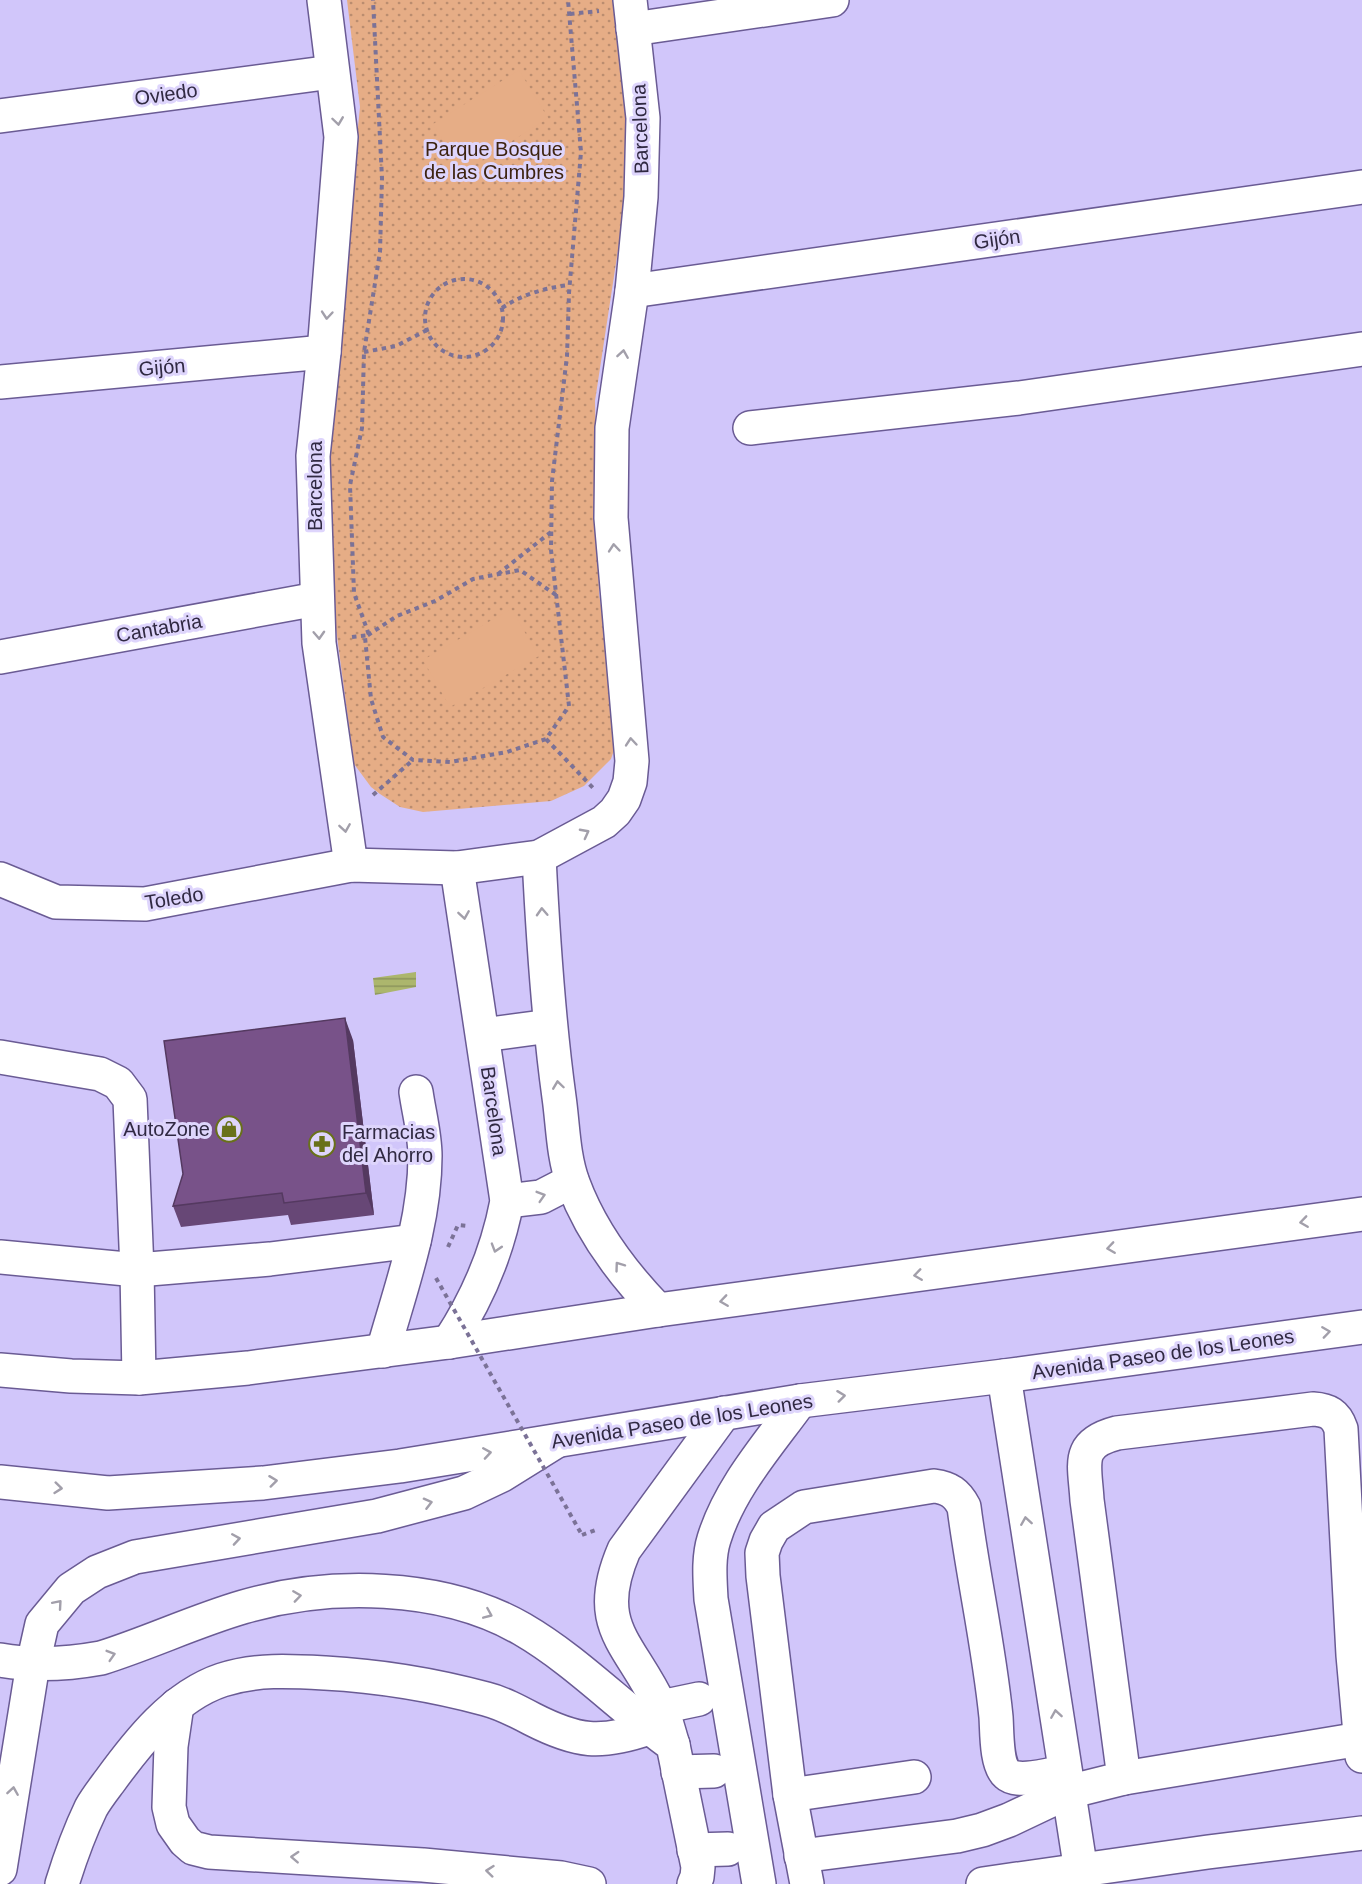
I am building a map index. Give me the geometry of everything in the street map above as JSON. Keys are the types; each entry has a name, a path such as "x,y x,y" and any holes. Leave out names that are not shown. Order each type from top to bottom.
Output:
{"street":[{"name":"Barcelona","path":"324,0 341,137 324,352 313,456 317,600 319,643 351,865 457,868 539,857 604,822 624,799 630,782 632,761 611,518 612,428 633,291 641,197 643,118 631,14"},
{"path":"631,14 832,0"},
{"name":"Oviedo","path":"0,116 332,72"},
{"name":"Gijón","path":"633,291 1362,188"},
{"path":"750,428 1019,398 1362,349"},
{"name":"Gijón","path":"0,382 324,352"},
{"name":"Cantabria","path":"0,657 317,600"},
{"path":"539,857 544,966 550,1026 572,1181 588,1217 608,1251 630,1281 658,1310"},
{"name":"Toledo","path":"0,879 56,903 145,904 351,865"},
{"name":"Barcelona","path":"449,1342 466,1317 487,1275 502,1230 507,1201 457,868"},
{"path":"483,1035 550,1026"},
{"path":"0,1057 100,1074 118,1083 130,1099 139,1377"},
{"path":"383,1351 414,1241 423,1193 425,1154 416,1092"},
{"path":"507,1201 542,1197 572,1181"},
{"path":"0,1370 71,1376 139,1377 248,1368 1362,1214"},
{"path":"0,1257 137,1270 270,1259 414,1241"},
{"name":"Avenida Paseo de los Leones","path":"0,1482 108,1493 251,1484 400,1466 800,1401 1004,1376 1362,1326"},
{"path":"1004,1376 1082,1876"},
{"path":"759,1884 711,1599 710,1569 714,1540 736,1490 800,1401"},
{"path":"1067,1782 1009,1820 982,1830 804,1870 790,1795 763,1576 762,1554 774,1527 804,1507 934,1486 945,1487 953,1491 964,1507 994,1702 1000,1761 1004,1772 1011,1777 1067,1782 1124,1778 1361,1747 1352,1633 1341,1430 1338,1420 1324,1410 1313,1409 1117,1433 1103,1437 1091,1445 1085,1454 1087,1500 1124,1778"},
{"path":"694,1884 698,1867 665,1738 632,1660 614,1625 610,1599 614,1573 624,1550 724,1413"},
{"path":"0,1869 33,1664 42,1624 71,1589 97,1572 135,1557 377,1515 464,1493 502,1475 555,1442"},
{"path":"0,1660 33,1664 77,1662 101,1658 243,1607 293,1596 351,1590 396,1591 445,1600 479,1610 520,1628 552,1648 665,1738 714,1771"},
{"path":"62,1884 74,1845 93,1806 123,1763 151,1730 177,1705 196,1692 221,1680 251,1673 284,1671 375,1676 489,1699 553,1730 578,1738 665,1738 699,1699"},
{"path":"177,1705 171,1746 169,1807 173,1824 193,1848 209,1852 423,1865 561,1878 589,1884"},
{"path":"790,1795 914,1777"},
{"path":"983,1884 1082,1876 1362,1833"},
{"path":"694,1850 728,1849"}],"path":[{"path":"369,635 354,593 350,485 362,428 364,352 380,252 382,178 373,0"},
{"path":"556,595 520,570 473,579 435,601 397,616 365,637 371,699 383,737 413,760 450,762 507,752 546,739 568,706 556,595 551,550 552,481 567,356 569,285 581,152 568,0"},
{"path":"458,279 471,279 482,283 498,297 503,319 496,339 480,353 456,356 443,351 433,342 427,330 425,317 431,298 445,283 458,279"},
{"path":"502,308 518,297 552,287 569,285"},
{"path":"364,352 396,346 427,330"},
{"path":"497,574 552,531"},
{"path":"546,739 615,812"},
{"path":"344,821 413,760"},
{"path":"436,1278 582,1534"}],"green space":[{"name":"Parque Bosque de las Cumbres","path":"347,0 620,0 635,121 595,401 599,594 621,729 611,759 584,786 551,801 423,812 400,807 380,794 371,787 354,764 320,508 360,107"},
{"path":"519,70 548,118 463,172 433,124"},
{"path":"511,609 539,656 450,707 423,660"}],"shaded area":[{"path":"416,972 416,987 375,995 373,978"}],"building":[{"path":"345,1018 366,1193 284,1203 282,1193 173,1206 183,1174 164,1041"}],"place":[{"name":"AutoZone","path":"229,1129"},
{"name":"Farmacias del Ahorro","path":"322,1144"}]}
